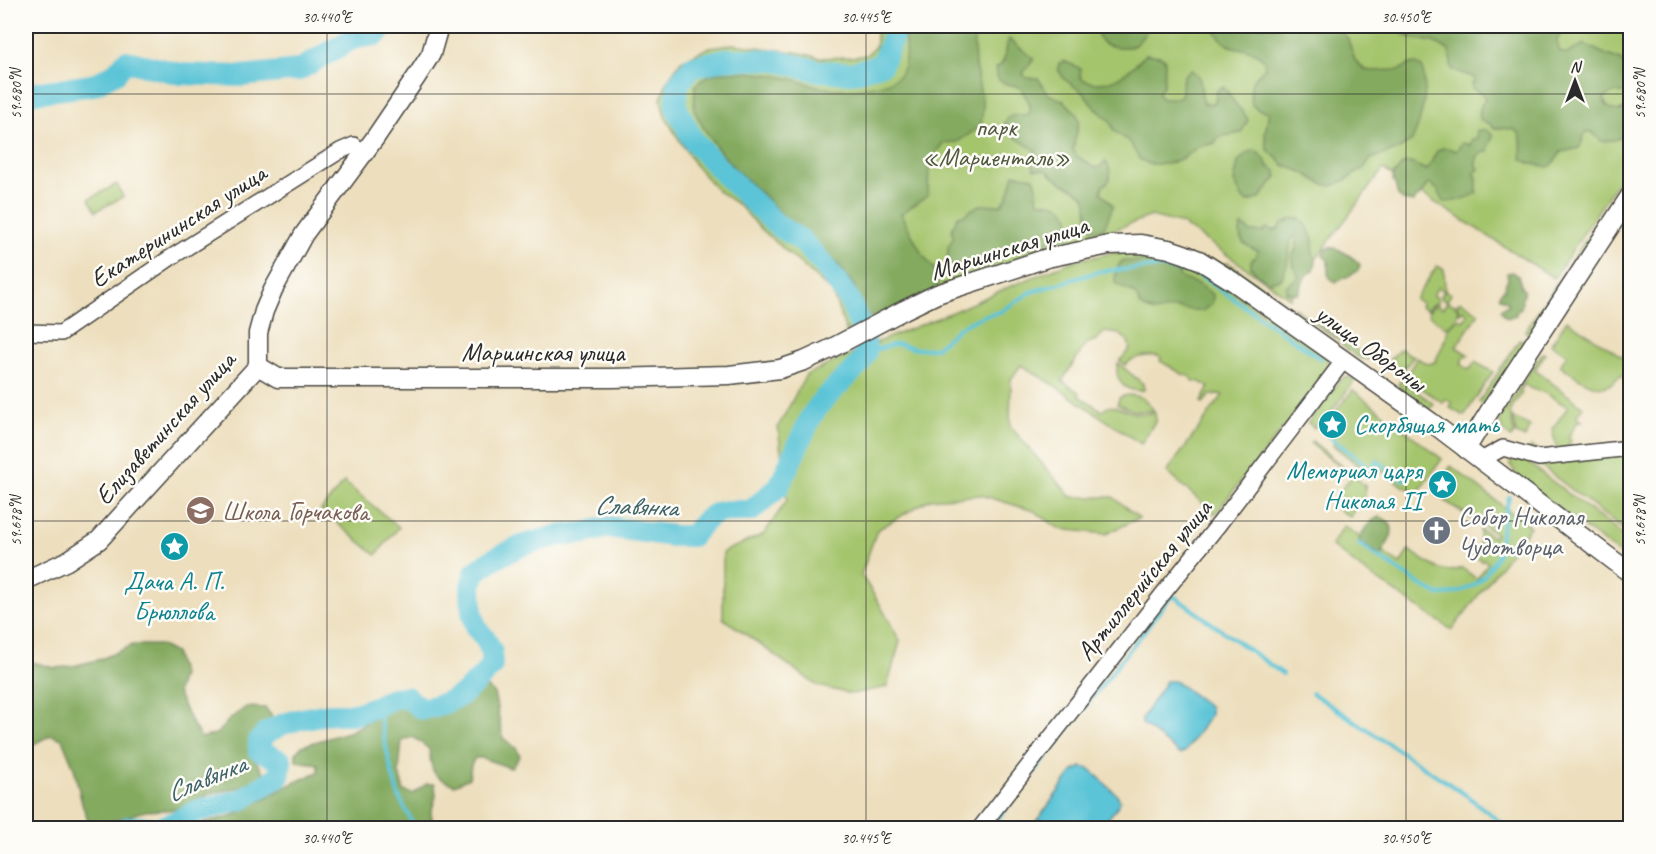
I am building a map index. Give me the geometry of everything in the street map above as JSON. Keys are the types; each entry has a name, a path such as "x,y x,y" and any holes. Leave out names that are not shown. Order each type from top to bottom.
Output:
{"street":[{"name":"Елизаветинская улица","path":"26,580 67,561 99,540 258,366 258,333 273,290 304,234 375,138 431,54 438,26"},
{"name":"Екатерининская улица","path":"26,332 60,333 170,258 340,151 354,145"},
{"path":"1466,449 1630,196"},
{"name":"Мариинская улица","path":"258,366 278,378 663,377 729,375 780,369 828,350 904,309 938,294 1047,258 1094,247 1131,244 1169,249 1199,260 1282,316"},
{"name":"улица Обороны","path":"1282,316 1481,460 1630,573"},
{"name":"Артиллерийская улица","path":"980,828 1220,524 1344,360"},
{"path":"1481,460 1503,448 1539,458 1630,448"}],"green space":[{"name":"парк «Мариенталь»","path":"876,26 1630,26 1630,163 1554,278 1383,169 1294,289 1290,298 1182,224 1151,216 1108,232 1039,251 938,288 903,305 868,318 846,331 832,292 759,227 740,206 718,191 695,165 665,117 661,99 667,81 681,61 710,47 733,44 801,53 820,58 854,57 866,55 876,46"},
{"path":"903,26 970,26 973,31 975,65 983,105 981,126 957,142 943,143 929,162 928,195 901,214 922,254 937,272 938,288 903,305 868,318 854,286 842,269 826,253 797,231 718,149 694,110 695,86 710,75 728,72 783,77 824,88 854,89 889,82 897,77 904,66"},
{"path":"1097,26 1150,26 1135,45 1127,47 1110,46 1103,43 1098,37"},
{"path":"1213,26 1337,26 1348,39 1355,60 1364,69 1370,71 1399,70 1413,63 1421,66 1425,91 1419,123 1412,141 1399,149 1371,159 1363,169 1332,186 1322,184 1284,165 1267,149 1265,134 1269,112 1259,110 1252,105 1251,84 1265,68 1264,60 1251,51 1232,47 1226,43 1219,37"},
{"path":"1394,26 1573,26 1559,36 1557,42 1560,52 1567,54 1584,44 1621,60 1630,72 1630,93 1613,93 1604,99 1606,105 1615,110 1620,111 1630,107 1630,125 1626,136 1601,141 1592,132 1586,132 1579,148 1561,152 1549,167 1532,164 1522,159 1518,132 1512,129 1494,128 1481,121 1479,115 1485,96 1472,88 1475,79 1473,77 1452,70 1449,51 1435,43 1408,36"},
{"path":"1009,39 1034,59 1023,73 1026,78 1038,78 1048,94 1064,101 1077,114 1079,120 1073,150 1076,155 1095,168 1101,166 1105,161 1109,167 1110,178 1101,192 1113,206 1104,228 1092,229 1088,220 1086,200 1082,194 1055,178 1047,170 1034,169 1032,163 1036,151 1015,137 1014,131 1004,124 1011,116 1028,115 1030,111 1021,88 1001,82 996,75 995,69 1004,60"},
{"path":"1146,54 1165,59 1164,84 1158,94 1162,99 1175,99 1181,96 1184,75 1191,70 1199,77 1204,103 1215,102 1217,90 1222,87 1227,91 1248,120 1241,133 1218,137 1215,143 1198,147 1183,158 1167,164 1149,164 1139,159 1130,142 1114,131 1110,121 1091,104 1085,94 1064,79 1058,69 1059,63 1064,61 1081,69 1082,79 1101,83 1126,73"},
{"path":"1477,130 1486,130 1493,137 1488,151 1477,159 1476,164 1479,169 1475,176 1477,177 1477,193 1470,197 1444,202 1438,190 1430,184 1413,202 1403,200 1398,196 1393,175 1403,164 1411,163 1427,170 1439,149 1449,148 1456,151 1462,143 1470,145 1472,139 1477,139"},
{"path":"1255,150 1264,158 1268,166 1276,171 1277,177 1259,199 1248,202 1243,199 1234,182 1238,162 1247,153"},
{"path":"1630,173 1630,184 1531,335 1525,331"},
{"path":"1014,174 1033,177 1037,185 1038,201 1065,209 1070,223 1069,237 1004,252 970,267 947,267 948,247 953,238 952,228 958,216 981,205 1001,205 1008,195"},
{"path":"117,184 123,197 96,211 89,199"},
{"path":"1294,218 1300,219 1307,226 1313,240 1316,261 1314,270 1305,277 1298,294 1286,292 1286,286 1299,277 1293,260 1297,237 1294,236 1291,241 1287,265 1281,279 1268,282 1251,267 1251,261 1258,251 1246,245 1240,236 1243,225 1250,232 1264,232 1268,228 1277,230 1282,223"},
{"path":"1330,247 1354,259 1360,265 1358,271 1337,282 1331,280 1328,274 1328,260 1323,256 1325,250"},
{"path":"1123,251 1162,255 1199,268 1328,358 1328,369 1325,376 1215,514 1167,472 1223,395 1210,395 1203,403 1201,402 1209,387 1160,361 1161,358 1158,356 1140,357 1125,365 1120,361 1130,348 1128,341 1119,334 1105,332 1096,340 1086,344 1062,381 1080,393 1079,396 1100,409 1101,412 1113,406 1134,413 1155,413 1156,420 1141,444 1021,365 1011,379 1010,426 1071,497 1113,497 1139,518 1106,534 1060,529 1034,511 981,495 930,499 877,530 861,575 900,641 887,687 851,694 818,686 723,618 723,552 764,534 787,500 778,427 806,375 878,342 1073,261"},
{"path":"1149,258 1169,260 1181,278 1200,285 1213,295 1212,304 1202,311 1176,308 1154,312 1144,308 1139,304 1134,293 1115,283 1115,277 1122,261 1140,261"},
{"path":"1225,263 1229,263 1288,305 1281,305 1229,269"},
{"path":"1437,266 1444,269 1445,290 1451,294 1447,301 1442,299 1444,291 1438,287 1433,295 1439,301 1427,310 1415,299"},
{"path":"1512,272 1519,277 1524,295 1521,299 1521,308 1517,310 1516,315 1508,318 1501,310 1507,306 1507,301 1499,295 1505,289 1508,280 1507,273"},
{"path":"1461,301 1479,313 1456,347 1469,355 1461,364 1469,370 1475,362 1493,372 1464,416 1450,408 1452,403 1446,399 1443,403 1405,377 1417,358 1428,364 1435,362 1448,328 1459,318 1463,321 1468,315 1463,310 1460,313 1457,304"},
{"path":"1447,302 1455,305 1459,312 1453,322 1446,327 1428,312 1438,304 1443,308"},
{"path":"1293,307 1370,359 1356,356"},
{"path":"1567,320 1630,362 1630,379 1620,377 1604,387 1597,386 1584,381 1560,365 1567,355 1551,344"},
{"path":"1520,339 1527,342 1485,406 1479,402"},
{"path":"1401,349 1414,357 1399,374 1386,364"},
{"path":"1542,353 1545,354 1535,370 1583,407 1577,415 1577,418 1582,421 1578,421 1568,438 1571,440 1568,448 1543,454 1529,450 1532,446 1540,451 1557,450 1552,429 1568,407 1525,384 1520,391 1522,393 1510,410 1514,434 1511,438 1500,424 1500,418"},
{"path":"1118,363 1143,384 1144,390 1132,390 1122,384 1117,375"},
{"path":"1344,377 1355,380 1328,416 1314,428 1308,423"},
{"path":"1401,380 1434,404 1429,410 1412,394 1404,393 1398,384"},
{"path":"1353,390 1442,459 1419,491 1405,487 1382,471 1374,475 1368,473 1333,445 1334,441 1327,435 1335,424 1332,422 1324,432 1320,430"},
{"path":"1128,395 1144,399 1154,411 1135,411 1117,404 1120,397"},
{"path":"1513,418 1530,426 1525,438 1516,434"},
{"path":"1312,441 1365,486 1365,496 1350,517 1330,504 1352,476 1310,443"},
{"path":"1630,453 1630,535 1539,464"},
{"path":"1514,458 1522,458 1630,541 1630,562 1519,479 1510,464"},
{"path":"1451,466 1530,527 1452,630 1361,569 1331,545 1344,526 1360,537 1359,541 1380,555 1382,552 1400,564 1409,550 1441,569 1455,571 1462,568 1477,579 1488,563 1474,555 1479,543 1480,529 1493,537 1496,534 1481,524 1479,520 1477,522 1445,501 1453,485 1443,478"},
{"path":"344,482 399,527 376,555 321,510"},
{"path":"1380,517 1390,524 1392,534 1380,555 1359,541 1366,526"},
{"path":"133,645 160,645 175,653 182,675 177,692 201,738 216,734 246,707 265,708 276,721 254,739 249,751 265,775 246,786 209,794 184,809 145,811 106,823 89,823 74,768 62,739 51,735 26,748 26,659 55,668 73,666 101,659"},
{"path":"485,686 494,693 503,738 516,748 520,756 511,768 482,758 475,758 471,765 469,778 455,785 434,773 429,749 413,737 402,740 399,772 404,791 413,794 426,784 435,784 436,796 431,813 434,828 187,828 234,815 318,772 318,764 296,761 296,753 302,746 351,731 397,705 420,713 453,708"}],"water":[{"path":"1166,681 1175,681 1210,707 1210,715 1185,752 1180,754 1142,724 1142,718"},
{"path":"1081,767 1090,769 1118,796 1120,802 1115,810 1100,828 1032,828 1072,772"}],"waterway":[{"path":"26,94 93,85 116,73 126,61 181,74 241,76 299,70 352,39 376,35 384,26"},
{"name":"Славянка","path":"127,828 159,828 197,811 241,800 279,776 281,761 259,750 259,741 266,733 283,724 328,714 356,714 393,698 406,697 422,709 445,703 461,695 492,666 492,652 485,638 476,628 472,612 471,586 475,572 495,558 524,545 556,536 585,533 608,527 673,536 692,536 711,516 723,512 751,511 779,486 812,415 823,400 860,364 866,352 864,334 849,299 823,264 801,240 778,226 721,171 693,140 676,107 678,84 692,67 726,59 773,60 819,71 852,73 882,64 893,36 892,26"},
{"path":"866,352 897,344 916,349 936,348 960,327 983,316 1000,312 1031,292 1101,271 1162,267 1196,273 1321,359"},
{"path":"1327,435 1371,469 1377,461 1404,480"},
{"path":"1359,544 1437,594 1446,595 1461,591 1474,585 1485,575 1497,556 1509,497"},
{"path":"991,828 1172,595 1283,674"},
{"path":"1312,693 1466,795 1508,828"},
{"path":"377,706 398,794 411,819 413,828"}],"place":[{"name":"Скорбящая мать","path":"1333,424"},
{"name":"Мемориал царя Николая II","path":"1443,485"},
{"name":"Школа Горчакова","path":"201,511"},
{"name":"Собор Николая Чудотворца","path":"1437,531"},
{"name":"Дача А. П. Брюллова","path":"174,547"}]}
